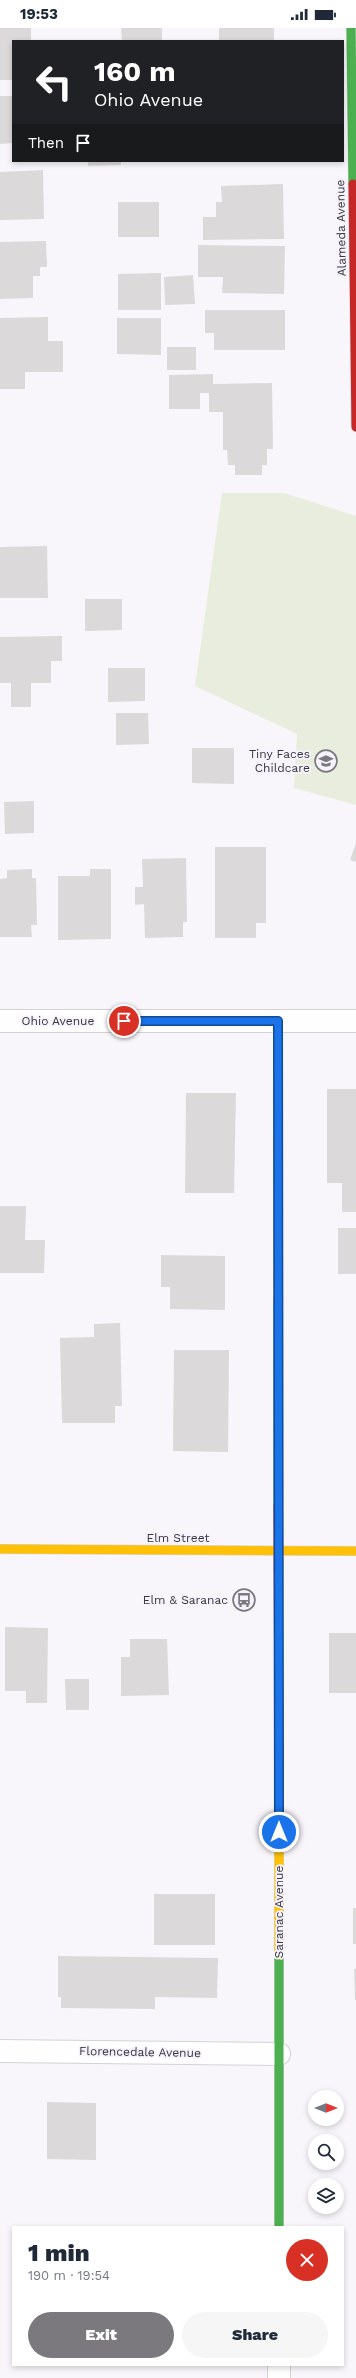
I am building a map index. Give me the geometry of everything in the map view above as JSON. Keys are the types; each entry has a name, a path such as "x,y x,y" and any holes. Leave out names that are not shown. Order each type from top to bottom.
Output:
{"street":[{"name":"Alameda Avenue","path":"351,28 356,427"},
{"name":"Ohio Avenue","path":"0,1021 356,1021"},
{"name":"Saranac Avenue","path":"278,1021 279,2226"},
{"name":"Elm Street","path":"0,1549 356,1551"},
{"name":"Florencedale Avenue","path":"0,2051 279,2054"},
{"path":"279,2366 279,2378"}],"green space":[{"name":"Tiny Faces Childcare","path":"222,493 284,493 356,516 356,805 294,788 297,734 195,686"}],"building":[{"path":"0,28 31,28 31,40 12,40 12,80 0,80"},
{"path":"121,28 162,28 162,40 122,40"},
{"path":"219,28 274,28 274,40 219,40"},
{"path":"0,96 12,96 12,143 0,144"},
{"path":"88,162 121,162 121,165 88,166"},
{"path":"43,170 44,219 0,220 0,172"},
{"path":"283,184 284,239 203,240 203,217 216,217 216,202 222,202 221,186"},
{"path":"118,202 159,202 159,237 118,237"},
{"path":"46,241 47,267 40,267 40,276 33,276 33,298 0,299 0,242"},
{"path":"198,245 285,246 284,294 222,293 223,277 198,277"},
{"path":"161,273 161,310 118,310 118,274"},
{"path":"193,275 195,304 165,305 164,277"},
{"path":"205,310 285,310 285,350 214,350 214,333 205,333"},
{"path":"48,317 48,341 63,341 63,372 25,372 25,389 0,389 0,318"},
{"path":"117,318 161,318 161,355 117,354"},
{"path":"167,347 196,347 196,370 167,370"},
{"path":"213,374 213,384 272,383 273,449 267,449 267,465 262,465 262,475 235,475 235,465 228,465 227,450 223,450 223,412 209,412 209,393 200,393 200,409 169,409 169,375"},
{"path":"47,546 48,598 0,598 0,547"},
{"path":"85,599 122,599 122,630 85,631"},
{"path":"62,636 62,661 51,661 51,683 31,683 31,707 11,707 11,683 0,683 0,637"},
{"path":"108,668 145,668 145,701 108,702"},
{"path":"116,713 148,713 149,744 116,745"},
{"path":"192,748 234,748 234,784 192,783"},
{"path":"34,801 34,833 5,834 4,802"},
{"path":"356,843 356,862 350,860"},
{"path":"215,847 266,847 266,923 256,923 256,938 215,938"},
{"path":"186,858 187,922 183,922 183,937 145,938 144,904 135,905 135,887 143,887 142,859"},
{"path":"32,869 32,878 36,878 37,925 31,925 32,937 0,937 0,879 7,878 7,870"},
{"path":"90,869 111,869 111,939 58,940 58,876 90,876"},
{"path":"327,1089 356,1089 356,1212 342,1212 342,1183 327,1183"},
{"path":"186,1093 236,1093 234,1193 185,1193"},
{"path":"0,1206 26,1206 25,1240 45,1240 44,1273 0,1273"},
{"path":"338,1228 356,1228 356,1274 338,1274"},
{"path":"161,1255 225,1256 225,1310 170,1309 170,1287 161,1287"},
{"path":"120,1323 122,1406 115,1406 115,1423 62,1423 60,1338 94,1337 94,1324"},
{"path":"174,1350 229,1350 228,1452 173,1451"},
{"path":"5,1627 48,1628 47,1703 26,1703 26,1691 5,1691"},
{"path":"329,1633 356,1633 356,1693 329,1693"},
{"path":"130,1639 167,1639 169,1695 121,1696 121,1657 130,1657"},
{"path":"65,1679 89,1679 89,1710 66,1710"},
{"path":"154,1894 215,1894 215,1945 154,1945"},
{"path":"353,1908 356,1908 356,1944 353,1944"},
{"path":"58,1956 218,1958 217,1998 155,1997 155,2009 61,2008 61,1997 58,1997"},
{"path":"354,1969 356,1969 356,2000 355,2000"},
{"path":"47,2102 96,2103 96,2160 47,2159"}],"traffic: fast":[{"path":"351,28 353,184"},
{"path":"278,1299 278,1506"},
{"path":"279,1955 279,2226"}],"traffic: slow":[{"path":"278,1021 278,1299"},
{"path":"0,1549 356,1551"},
{"path":"279,1772 279,1955"}],"traffic: jam":[{"path":"353,184 356,427"},
{"path":"278,1506 279,1772"}],"place":[{"name":"Tiny Faces Childcare","path":"326,761"},
{"name":"Elm & Saranac","path":"244,1600"}],"route":[{"path":"124,1021 278,1021 279,1832"}]}
